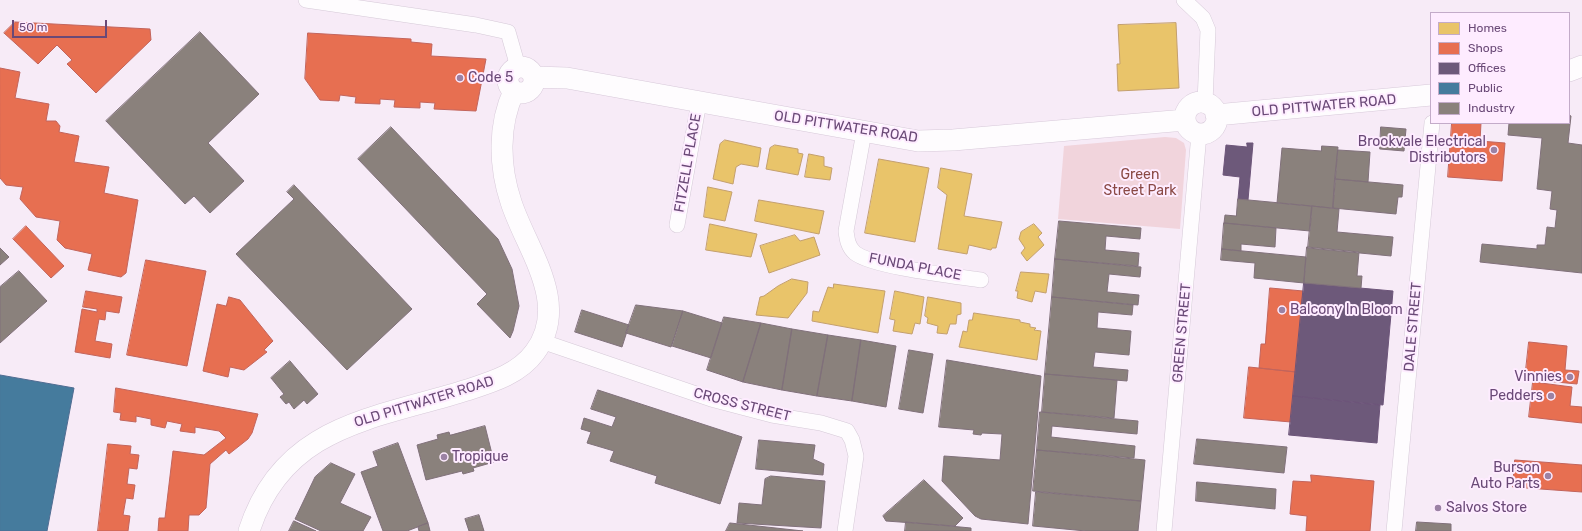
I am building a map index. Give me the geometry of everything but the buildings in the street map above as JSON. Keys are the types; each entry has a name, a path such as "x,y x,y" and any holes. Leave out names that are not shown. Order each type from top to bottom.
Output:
{"street":[{"path":"306,0 476,25 508,32 526,72"},
{"path":"1184,0 1203,18 1208,30 1211,109 1216,122 1213,129 1207,133 1200,134 1189,130 1185,120 1186,112 1190,106 1198,103 1211,109"},
{"path":"1570,71 1582,66"},
{"name":"OLD PITTWATER ROAD","path":"249,531 257,508 272,483 284,468 318,441 337,430 361,420 443,398 504,377 518,369 527,361 541,342 548,319 548,294 539,266 511,203 503,163 504,118 514,91 509,85 508,78 512,71 566,78 918,141 953,140 1185,120"},
{"name":"OLD PITTWATER ROAD","path":"1211,109 1430,95"},
{"name":"FITZELL PLACE","path":"677,225 699,102"},
{"name":"DALE STREET","path":"1394,531 1432,124"},
{"name":"FUNDA PLACE","path":"864,132 846,231 847,242 854,252 877,262 981,280"},
{"name":"GREEN STREET","path":"1164,531 1200,134"},
{"name":"CROSS STREET","path":"541,342 711,399 772,414 821,423 847,431 852,440 856,456 845,531"}],"green space":[{"name":"Green Street Park","path":"1165,137 1176,138 1184,143 1186,150 1180,229 1058,219 1064,146"}],"place":[{"name":"Code 5","path":"460,78"},
{"name":"Brookvale Electrical Distributors","path":"1494,150"},
{"name":"Balcony In Bloom","path":"1282,310"},
{"name":"Vinnies","path":"1570,377"},
{"name":"Pedders","path":"1551,396"},
{"name":"Tropique","path":"444,457"},
{"name":"Burson Auto Parts","path":"1548,476"},
{"name":"Salvos Store","path":"1438,508"}]}
